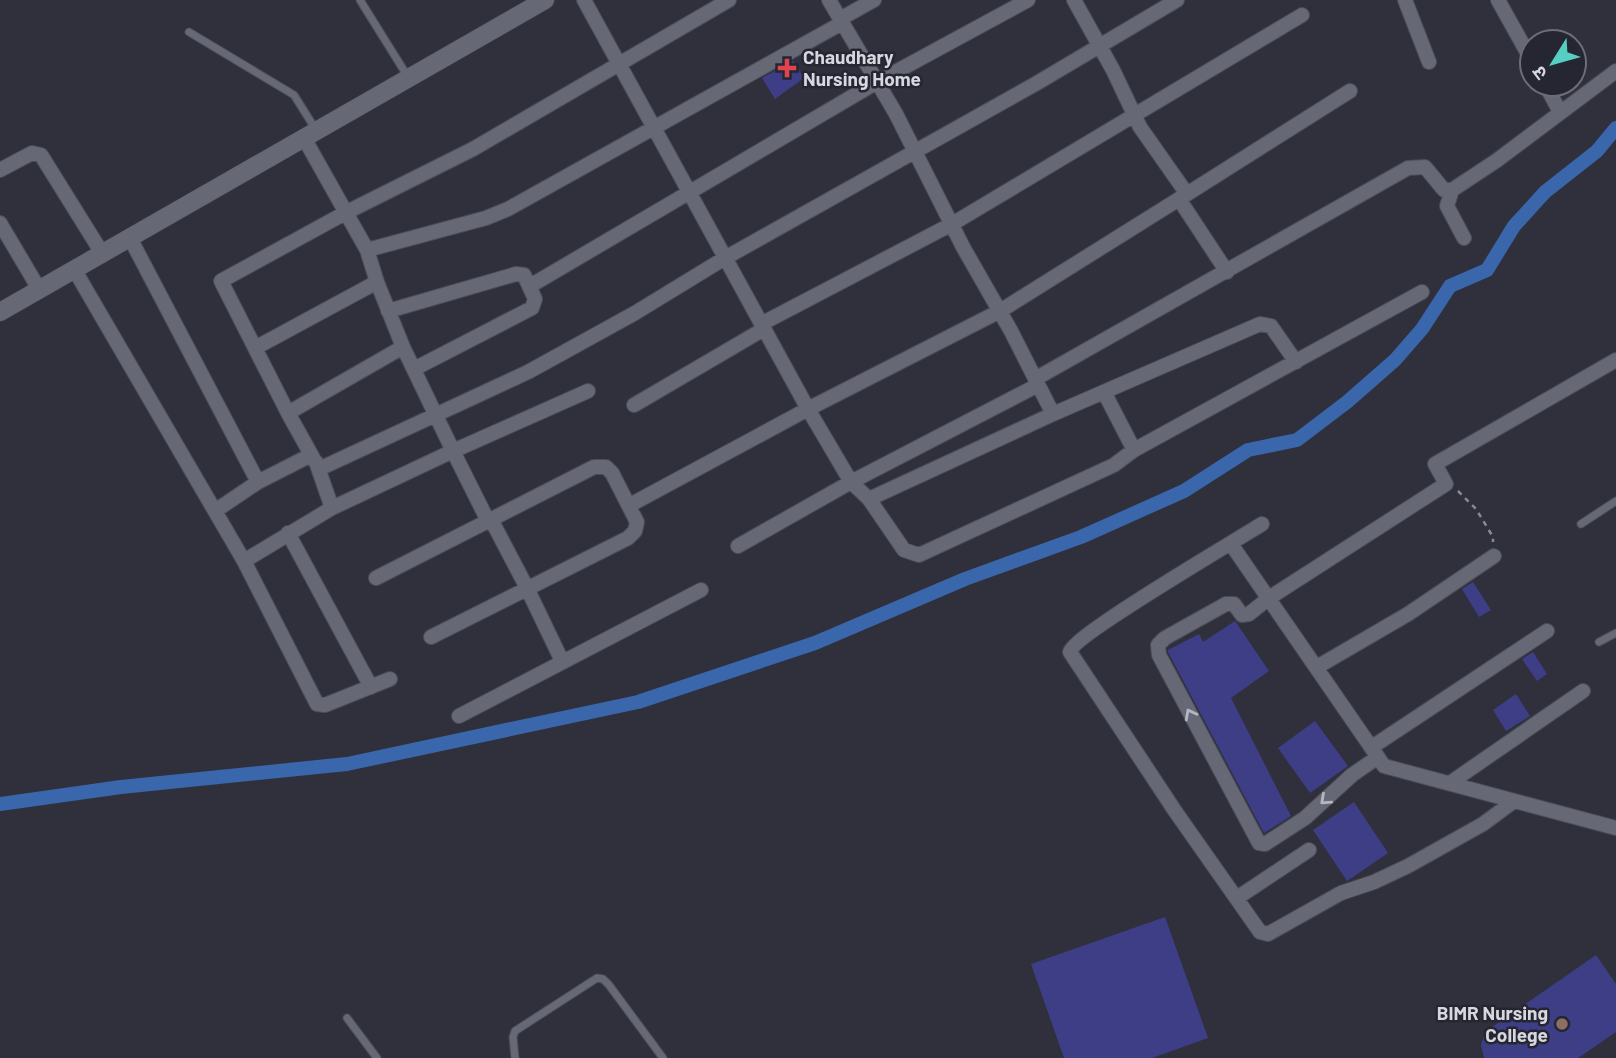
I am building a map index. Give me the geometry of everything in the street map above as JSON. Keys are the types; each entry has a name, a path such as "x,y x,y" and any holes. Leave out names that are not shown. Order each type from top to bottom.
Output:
{"street":[{"path":"584,0 808,409 852,482 869,499 904,550 919,555 1114,465 1134,450 1422,292"},
{"path":"332,508 316,463 221,281 347,212 473,149 729,0"},
{"path":"829,0 915,152 1053,414"},
{"path":"367,250 486,218 508,209 654,129 874,0"},
{"path":"530,286 877,82 1028,0"},
{"path":"1074,0 1140,127 1227,272"},
{"path":"215,511 258,482 303,457 316,463 437,415 528,372 1177,0"},
{"path":"1405,0 1429,62"},
{"path":"1498,0 1518,36"},
{"path":"0,312 538,1"},
{"path":"634,405 763,327 952,224 1301,15"},
{"path":"738,546 1036,382 1408,168 1425,167 1444,190 1452,190 1496,161 1616,71"},
{"path":"630,505 808,409 1000,311 1350,91"},
{"path":"1552,98 1560,112"},
{"path":"310,134 367,250 403,347 453,451 527,588 562,661"},
{"path":"0,170 32,153 41,155 102,253"},
{"path":"1452,190 1447,206 1464,238"},
{"path":"0,223 39,289"},
{"path":"130,237 258,482"},
{"path":"74,270 244,561 317,704 325,705 390,679"},
{"path":"388,312 516,274 524,275 530,286 535,299 532,308 414,369"},
{"path":"255,348 377,282"},
{"path":"869,499 1053,414 1260,324 1271,326 1296,362"},
{"path":"288,413 403,347"},
{"path":"1547,631 1375,752 1305,818 1265,844 1256,841 1159,655 1158,645 1165,638 1226,604 1234,604 1242,615 1249,614 1269,598 1446,484 1435,464 1616,360"},
{"path":"244,561 332,508 588,391"},
{"path":"1104,392 1134,450"},
{"path":"376,578 594,467 601,466 612,473 637,522 635,531 628,538 431,637"},
{"path":"1262,524 1121,611 1075,643 1070,652 1260,932 1268,934 1334,896 1408,866 1483,824 1514,801"},
{"path":"288,533 371,687"},
{"path":"1231,544 1384,766 1616,828"},
{"path":"1317,667 1408,614 1494,556"},
{"path":"459,716 701,590"},
{"path":"1450,783 1583,691"},
{"path":"1237,898 1309,850"}],"lane":[{"path":"360,0 408,78"},
{"path":"189,32 294,95 310,134"},
{"path":"1581,524 1616,501"},
{"path":"1599,642 1616,633"},
{"path":"515,1058 515,1031 597,978 603,979 609,985 663,1058"},
{"path":"347,1018 377,1058"}],"path":[{"path":"1446,484 1464,494 1476,509 1493,537 1494,556"}],"building":[{"path":"793,61 804,78 775,99 762,78"},
{"path":"1473,582 1491,610 1479,617 1462,589"},
{"path":"1235,621 1269,671 1231,698 1291,816 1264,833 1168,652 1199,634 1203,642"},
{"path":"1533,652 1547,674 1537,681 1522,659"},
{"path":"1516,694 1530,716 1506,731 1493,710"},
{"path":"1315,721 1348,766 1310,793 1278,748"},
{"path":"1354,802 1388,853 1347,881 1313,830"},
{"path":"1165,917 1208,1038 1152,1058 1064,1058 1031,964"},
{"path":"1596,955 1616,984 1616,1032 1578,1058 1484,1058 1481,1045 1485,1032"}],"waterway":[{"path":"0,804 121,787 347,764 638,702 815,643 965,579 1081,537 1184,491 1248,450 1297,440 1347,402 1395,360 1422,329 1450,286 1487,270 1514,226 1545,192 1597,151 1616,128"}],"place":[{"name":"Chaudhary Nursing Home","path":"787,68"},
{"name":"BIMR Nursing College","path":"1562,1024"}]}
